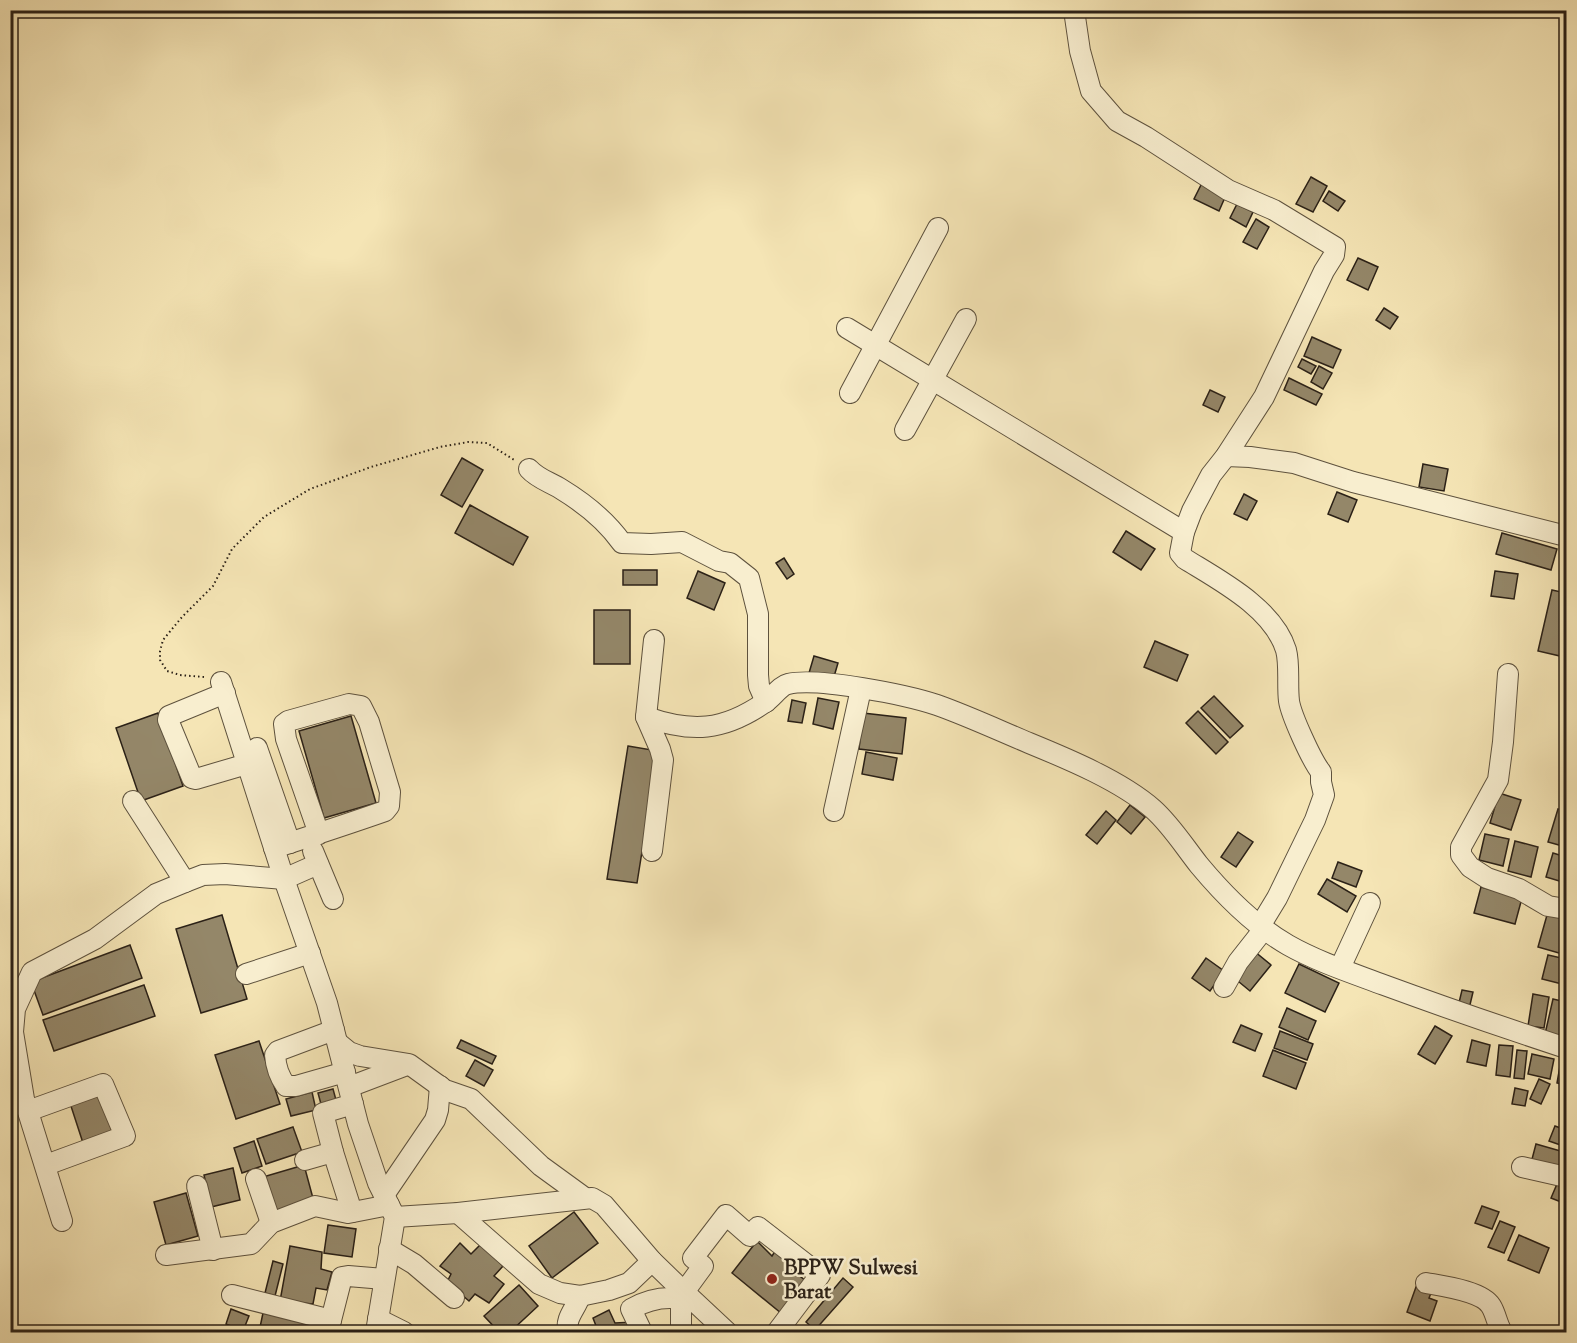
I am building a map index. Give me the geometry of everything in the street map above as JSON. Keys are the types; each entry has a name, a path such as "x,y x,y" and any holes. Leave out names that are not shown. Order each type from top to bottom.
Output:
{"street":[{"path":"1074,10 1080,51 1091,91 1117,121 1228,190 1274,210 1335,247 1334,255 1324,271 1264,397 1211,476 1192,511 1184,532 1180,553 1185,559 1259,609 1279,636 1286,651 1289,705 1314,763 1321,772 1324,795 1315,820 1262,927 1224,987"},
{"path":"849,393 938,228"},
{"path":"905,430 966,319"},
{"path":"847,328 1184,532"},
{"path":"1226,456 1294,463 1353,482 1566,536"},
{"path":"529,469 538,478 556,486 588,508 613,531 622,543 682,542 719,561 730,564 749,578 758,614 758,675 765,702"},
{"path":"652,851 663,760 646,717 654,640"},
{"path":"1508,674 1498,780 1461,847 1461,855 1470,867 1487,878 1519,889 1537,902 1566,909"},
{"path":"646,717 673,726 710,726 728,722 765,702 784,685 800,682 861,689 935,704 1070,760 1109,780 1151,807 1234,904 1287,945 1340,968 1450,1009 1566,1048"},
{"path":"286,739 249,755 196,779 192,778 168,720 170,716 223,688 249,755 282,846 284,879 336,1036 378,1183 389,1206 389,1249 377,1326 404,1332"},
{"path":"834,811 861,689"},
{"path":"62,1221 24,1099 13,1032 15,1009 32,972 95,939 156,894 203,875 225,874 284,879 316,849 385,812 389,806 390,792 369,722 361,706 349,704 288,721 284,724 283,729 316,849 333,899"},
{"path":"133,801 185,882"},
{"path":"282,846 316,849"},
{"path":"1340,968 1370,903"},
{"path":"246,974 309,953"},
{"path":"336,1036 349,1052 409,1065 440,1086 471,1099 541,1166 585,1198"},
{"path":"336,1036 278,1051 275,1055 276,1066 286,1086 349,1087 409,1065"},
{"path":"28,1111 103,1084 125,1136 46,1165"},
{"path":"389,1206 435,1120 440,1086"},
{"path":"349,1087 323,1113 352,1212"},
{"path":"305,1160 333,1152"},
{"path":"1521,1167 1566,1177"},
{"path":"256,1179 272,1223"},
{"path":"197,1186 213,1250"},
{"path":"165,1255 251,1244 272,1223 315,1206 352,1212 389,1206 458,1213 592,1198 604,1205 652,1262 682,1293 728,1332"},
{"path":"458,1213 539,1284 560,1293 580,1296 609,1290 629,1283 652,1262"},
{"path":"632,1309 650,1301 682,1293 703,1266 693,1258 726,1215 750,1236 758,1227 820,1275 777,1332"},
{"path":"389,1249 414,1264 454,1298"},
{"path":"232,1295 330,1326 342,1277 384,1279"},
{"path":"1426,1283 1464,1290 1486,1301 1491,1306 1502,1332"},
{"path":"609,1290 621,1303 632,1309 642,1332"},
{"path":"681,1332 682,1293"},
{"path":"568,1332 569,1315 577,1306 580,1296"}],"path":[{"path":"223,688 215,678 180,675 167,671 160,660 160,651 164,640 176,625 213,586 232,549 264,517 310,489 371,467 440,447 468,442 487,443 529,469"}],"building":[{"path":"1311,177 1327,186 1313,212 1296,204"},
{"path":"1202,183 1226,195 1219,211 1194,199"},
{"path":"1329,191 1345,201 1338,211 1323,201"},
{"path":"1237,204 1253,212 1246,227 1230,218"},
{"path":"1256,219 1269,227 1257,249 1243,242"},
{"path":"1358,258 1378,267 1368,290 1347,280"},
{"path":"1384,308 1398,317 1390,329 1376,320"},
{"path":"1312,337 1341,350 1333,368 1304,356"},
{"path":"1302,359 1316,366 1311,374 1298,367"},
{"path":"1319,366 1332,373 1323,389 1311,382"},
{"path":"1289,378 1322,394 1316,405 1284,390"},
{"path":"1210,390 1225,397 1218,412 1203,405"},
{"path":"462,458 483,470 462,507 441,495"},
{"path":"1423,464 1448,469 1444,491 1419,487"},
{"path":"1337,492 1357,500 1348,522 1328,514"},
{"path":"1244,494 1257,501 1247,520 1234,514"},
{"path":"470,505 528,537 513,565 455,533"},
{"path":"1126,531 1155,549 1141,570 1113,552"},
{"path":"1502,533 1557,549 1551,570 1496,554"},
{"path":"784,558 794,574 787,579 776,563"},
{"path":"623,570 657,570 657,585 623,585"},
{"path":"698,571 725,583 714,610 687,598"},
{"path":"1495,571 1518,574 1514,599 1491,596"},
{"path":"1552,590 1566,593 1566,627 1560,656 1538,651"},
{"path":"594,610 630,610 630,664 594,664"},
{"path":"1155,641 1188,655 1177,681 1144,667"},
{"path":"814,656 838,663 833,680 809,673"},
{"path":"1214,696 1243,726 1230,738 1201,708"},
{"path":"818,698 839,702 833,729 813,724"},
{"path":"792,700 806,703 802,723 788,721"},
{"path":"1198,711 1228,742 1216,754 1186,723"},
{"path":"158,713 183,786 141,801 116,728"},
{"path":"863,713 906,718 902,754 859,749"},
{"path":"351,716 376,803 324,818 299,731"},
{"path":"628,746 658,751 637,883 607,879"},
{"path":"866,752 897,758 893,780 862,774"},
{"path":"1566,778 1566,799 1560,797"},
{"path":"1499,793 1521,800 1511,830 1490,823"},
{"path":"1130,805 1145,817 1131,834 1117,822"},
{"path":"1558,809 1566,811 1566,847 1548,842"},
{"path":"1106,811 1116,820 1097,844 1086,835"},
{"path":"1238,832 1253,842 1236,867 1221,857"},
{"path":"1485,834 1509,839 1503,866 1479,860"},
{"path":"1515,841 1538,847 1531,877 1508,871"},
{"path":"1553,853 1566,857 1566,883 1546,877"},
{"path":"1338,862 1362,871 1356,887 1332,878"},
{"path":"1327,879 1356,896 1347,912 1318,894"},
{"path":"1481,887 1522,898 1515,924 1474,913"},
{"path":"1549,908 1566,914 1566,955 1538,947"},
{"path":"222,915 247,999 201,1013 176,929"},
{"path":"130,945 142,978 43,1015 31,982"},
{"path":"1254,951 1271,965 1250,991 1233,977"},
{"path":"1548,955 1566,959 1566,985 1542,979"},
{"path":"1206,958 1224,971 1210,991 1192,978"},
{"path":"1299,964 1339,983 1325,1012 1285,993"},
{"path":"144,985 155,1016 54,1051 43,1020"},
{"path":"1462,990 1473,992 1469,1009 1458,1007"},
{"path":"1533,994 1549,997 1544,1028 1528,1026"},
{"path":"1553,999 1566,1002 1566,1039 1545,1034"},
{"path":"1287,1008 1316,1021 1308,1040 1279,1027"},
{"path":"1241,1025 1262,1034 1255,1051 1233,1042"},
{"path":"1435,1026 1452,1036 1435,1064 1418,1054"},
{"path":"1280,1031 1313,1044 1307,1060 1274,1048"},
{"path":"461,1040 496,1056 492,1064 457,1048"},
{"path":"1472,1040 1490,1045 1486,1066 1467,1062"},
{"path":"259,1041 280,1104 236,1119 215,1055"},
{"path":"1499,1045 1513,1046 1510,1077 1496,1075"},
{"path":"1273,1050 1306,1063 1296,1089 1263,1076"},
{"path":"1517,1050 1527,1051 1524,1079 1514,1078"},
{"path":"1532,1054 1554,1059 1550,1079 1528,1074"},
{"path":"475,1060 493,1070 484,1086 466,1076"},
{"path":"1560,1066 1566,1067 1566,1085 1557,1083"},
{"path":"1539,1079 1550,1084 1541,1104 1530,1099"},
{"path":"1515,1088 1528,1091 1525,1106 1512,1104"},
{"path":"333,1089 336,1100 321,1104 318,1093"},
{"path":"99,1090 114,1137 84,1146 69,1100"},
{"path":"312,1092 316,1110 291,1116 286,1099"},
{"path":"1555,1126 1566,1130 1566,1147 1549,1141"},
{"path":"293,1127 302,1152 266,1164 257,1139"},
{"path":"254,1141 262,1166 242,1173 234,1148"},
{"path":"1536,1144 1564,1152 1559,1171 1531,1163"},
{"path":"304,1165 314,1202 273,1213 263,1177"},
{"path":"233,1168 240,1200 211,1207 204,1175"},
{"path":"1557,1184 1566,1187 1566,1204 1551,1198"},
{"path":"186,1193 198,1236 166,1245 154,1202"},
{"path":"1482,1206 1499,1212 1492,1229 1475,1223"},
{"path":"574,1212 598,1243 552,1278 529,1246"},
{"path":"1500,1221 1515,1227 1504,1253 1488,1247"},
{"path":"328,1225 356,1229 352,1257 324,1253"},
{"path":"1519,1235 1549,1248 1539,1273 1508,1260"},
{"name":"BPPW Sulwesi Barat","path":"757,1241 772,1256 780,1244 803,1267 796,1273 811,1285 787,1318 732,1273"},
{"path":"460,1243 471,1254 481,1244 503,1266 494,1276 504,1284 489,1303 475,1294 469,1301 447,1282 451,1274 440,1266"},
{"path":"290,1246 322,1252 321,1269 332,1272 327,1290 316,1288 313,1304 280,1301"},
{"path":"273,1261 283,1264 275,1296 265,1293"},
{"path":"843,1278 853,1287 815,1330 806,1322"},
{"path":"519,1285 538,1306 510,1332 499,1332 484,1316"},
{"path":"1416,1287 1431,1293 1429,1298 1437,1301 1430,1321 1407,1312"},
{"path":"231,1309 249,1316 243,1331 226,1324"},
{"path":"609,1310 615,1323 634,1322 637,1332 593,1332 598,1331 593,1318"},
{"path":"263,1313 318,1325 316,1332 259,1332"}],"place":[{"name":"BPPW Sulwesi Barat","path":"772,1279"}]}
